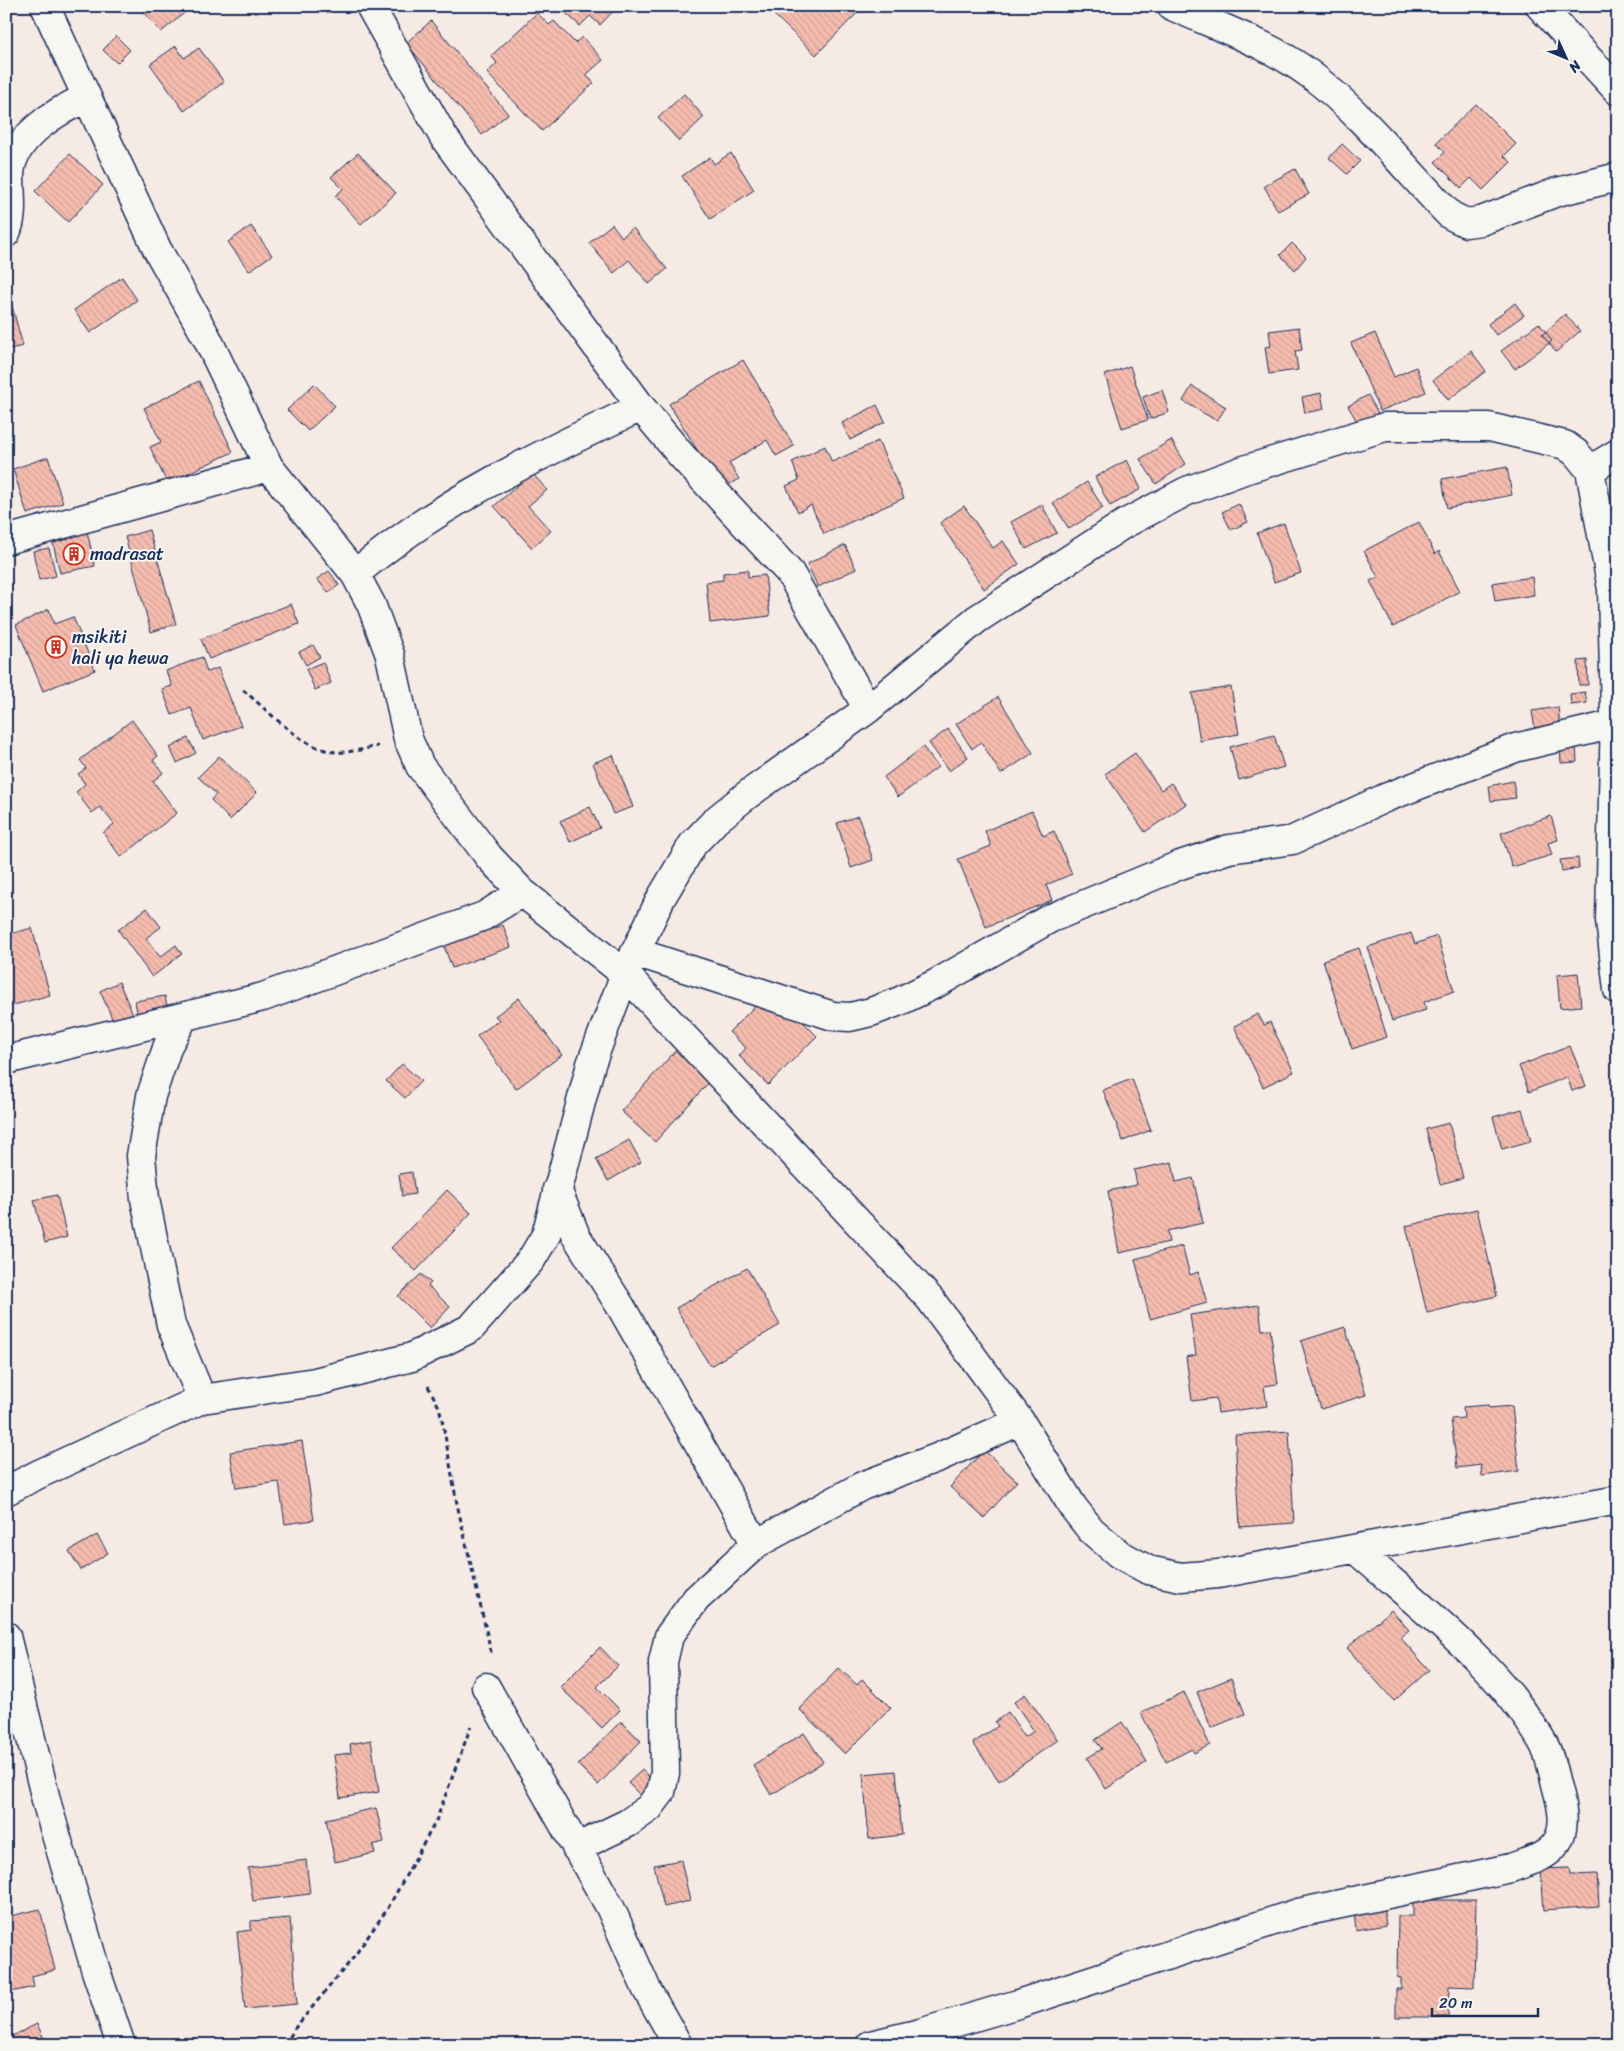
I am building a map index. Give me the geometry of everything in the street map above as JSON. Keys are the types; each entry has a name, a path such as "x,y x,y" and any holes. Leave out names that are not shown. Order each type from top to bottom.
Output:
{"street":[{"path":"45,6 157,249 207,338 269,467 355,574 371,604 390,655 408,740 420,766 489,857 522,892 630,963 930,1300 1020,1421 1073,1507 1091,1530 1118,1554 1148,1570 1181,1576 1218,1574 1618,1500"},
{"path":"370,6 443,136 641,407 681,456 790,574 868,709"},
{"path":"1172,6 1279,54 1310,74 1340,98 1372,130 1450,215 1466,223 1481,220 1557,192 1618,177"},
{"path":"1540,6 1618,91"},
{"path":"6,233 12,221 10,174 15,156 30,134 62,108 87,98"},
{"path":"355,574 382,551 474,490 550,449 641,407"},
{"path":"6,1492 39,1474 202,1399 315,1382 412,1357 471,1328 501,1297 531,1260 546,1235 591,1064 630,963 661,898 693,844 716,820 747,795 868,709 977,620 1116,529 1187,492 1244,470 1384,427 1489,427 1565,445 1590,470 1612,588 1615,724 1610,920 1618,990"},
{"path":"1590,470 1618,453"},
{"path":"6,540 269,467"},
{"path":"630,963 833,1016 850,1017 871,1012 937,982 1049,919 1180,865 1229,849 1293,840 1385,798 1515,748 1615,724"},
{"path":"6,1060 263,997 484,916 522,892"},
{"path":"184,1017 168,1045 151,1096 141,1156 145,1199 172,1325 202,1399"},
{"path":"557,1189 576,1236 621,1307 756,1544"},
{"path":"576,1848 628,1823 649,1808 661,1792 664,1773 662,1662 669,1636 696,1600 756,1544 862,1486 939,1457 1020,1421"},
{"path":"870,2045 920,2033 1018,2004 1298,1914 1511,1868 1544,1855 1555,1846 1561,1831 1563,1808 1544,1743 1510,1695 1451,1634 1355,1549"},
{"path":"6,1636 47,1804 96,1971 121,2045"},
{"path":"486,1687 610,1907 647,1990 678,2045"}],"path":[{"path":"243,690 308,744 324,750 347,752 408,740"},
{"path":"285,2045 295,2028 353,1958 388,1908 436,1821 492,1666 492,1650 461,1522 439,1407 412,1357"}],"building":[{"path":"139,6 193,6 161,32"},
{"path":"558,6 618,6 600,25 590,16 580,26"},
{"path":"769,6 863,7 816,55 767,8"},
{"path":"537,13 549,25 554,21 575,43 582,37 603,60 586,75 594,83 542,131 487,73 497,63 491,56"},
{"path":"431,21 508,114 482,135 406,43"},
{"path":"116,36 130,50 117,63 103,50"},
{"path":"176,46 184,58 199,48 224,82 184,111 150,64"},
{"path":"684,94 704,117 679,141 658,118"},
{"path":"1476,104 1516,144 1504,156 1511,162 1483,190 1471,178 1461,188 1435,162 1445,152 1436,143"},
{"path":"1342,144 1360,161 1347,174 1329,158"},
{"path":"358,153 396,193 361,224 335,196 343,189 331,177"},
{"path":"731,153 754,190 710,219 682,176 710,157 714,164"},
{"path":"70,154 103,185 68,222 35,191"},
{"path":"1295,169 1309,194 1278,211 1264,186"},
{"path":"612,224 622,237 633,228 667,269 649,284 629,260 614,273 589,243"},
{"path":"251,226 272,255 249,271 228,242"},
{"path":"1292,243 1306,257 1295,270 1280,255"},
{"path":"122,277 137,300 90,333 74,310"},
{"path":"6,284 23,346 6,350"},
{"path":"1515,303 1524,315 1496,335 1488,324"},
{"path":"1565,314 1580,331 1556,352 1542,335"},
{"path":"1539,323 1552,341 1515,369 1501,351"},
{"path":"1299,327 1302,350 1295,351 1298,370 1269,374 1265,347 1271,346 1269,331"},
{"path":"1375,333 1394,377 1416,367 1426,392 1380,411 1351,343"},
{"path":"1471,351 1486,371 1448,400 1433,380"},
{"path":"743,360 794,446 776,456 767,440 729,463 739,479 721,489 669,404"},
{"path":"1130,366 1148,420 1122,428 1105,375"},
{"path":"199,381 233,452 167,483 150,447 161,442 144,408"},
{"path":"314,384 335,406 308,431 287,410"},
{"path":"1192,386 1226,407 1217,421 1183,401"},
{"path":"1162,390 1169,412 1150,419 1143,397"},
{"path":"1321,393 1324,409 1305,413 1302,397"},
{"path":"1368,395 1378,413 1358,423 1348,406"},
{"path":"877,405 885,422 850,440 842,423"},
{"path":"1171,440 1186,464 1156,484 1140,459"},
{"path":"878,441 904,498 824,534 811,505 798,512 786,486 799,480 792,462 825,446 832,462"},
{"path":"48,457 63,503 27,514 13,469"},
{"path":"1127,460 1141,489 1110,506 1095,477"},
{"path":"1507,467 1512,495 1447,508 1442,479"},
{"path":"532,473 547,490 528,506 551,531 532,548 494,506"},
{"path":"1087,482 1103,508 1069,529 1053,503"},
{"path":"1239,504 1248,522 1231,530 1222,512"},
{"path":"1042,505 1057,533 1026,549 1011,522"},
{"path":"964,506 993,548 1003,541 1019,564 984,589 940,523"},
{"path":"1419,522 1435,554 1439,551 1460,591 1393,627 1370,581 1378,577 1364,551"},
{"path":"1284,523 1301,573 1274,582 1257,533"},
{"name":"madrasat","path":"86,527 95,566 60,573 53,543 69,539 68,532"},
{"path":"149,530 176,624 151,632 125,537"},
{"path":"845,545 856,569 818,587 807,564"},
{"path":"49,548 56,576 39,580 33,551"},
{"path":"748,570 748,577 765,575 770,616 710,623 706,582 723,580 723,573"},
{"path":"329,571 339,585 328,593 317,579"},
{"path":"1532,577 1534,595 1495,601 1492,583"},
{"path":"291,604 299,624 209,659 201,639"},
{"name":"msikiti hali ya hewa","path":"49,609 54,624 73,617 95,670 43,691 16,625"},
{"path":"313,645 320,657 306,665 299,652"},
{"path":"202,657 207,672 218,668 241,726 203,740 191,708 172,715 162,689 172,686 166,671"},
{"path":"1587,660 1588,685 1579,685 1578,661"},
{"path":"323,662 331,683 315,690 306,669"},
{"path":"1231,687 1239,734 1200,741 1192,693"},
{"path":"1585,692 1587,703 1571,705 1570,694"},
{"path":"998,697 1033,753 1001,774 981,742 972,749 956,724"},
{"path":"1558,707 1560,725 1535,729 1532,711"},
{"path":"132,720 158,756 153,760 163,773 153,781 177,813 121,857 103,833 114,824 100,807 92,813 76,792 85,784 78,774 86,768 80,760"},
{"path":"948,729 968,757 949,771 929,743"},
{"path":"1274,735 1284,767 1239,780 1230,747"},
{"path":"188,738 196,753 177,763 170,748"},
{"path":"1576,744 1577,762 1561,763 1560,745"},
{"path":"923,747 938,767 898,797 884,777"},
{"path":"1135,753 1161,790 1171,783 1186,804 1145,832 1105,774"},
{"path":"613,755 633,807 613,814 593,763"},
{"path":"219,756 257,793 230,820 211,800 216,794 198,777"},
{"path":"1513,781 1516,798 1491,801 1489,786"},
{"path":"590,807 600,828 570,842 560,821"},
{"path":"1032,811 1043,836 1054,831 1072,874 1046,885 1052,900 986,927 958,859 991,846 985,831"},
{"path":"858,816 873,860 851,868 837,823"},
{"path":"1551,816 1558,840 1548,843 1552,855 1512,867 1501,833"},
{"path":"1578,858 1579,868 1562,871 1560,860"},
{"path":"147,908 161,927 146,938 160,957 176,945 182,954 152,977 118,930"},
{"path":"503,925 511,947 452,968 444,946"},
{"path":"32,928 50,995 7,1007 6,935"},
{"path":"1411,933 1415,944 1437,936 1454,991 1424,1002 1426,1010 1392,1021 1368,947"},
{"path":"1359,948 1387,1037 1352,1049 1323,960"},
{"path":"1578,973 1581,1006 1560,1008 1557,975"},
{"path":"119,982 134,1017 115,1025 100,991"},
{"path":"165,996 168,1013 138,1018 135,1001"},
{"path":"765,996 781,1000 817,1036 768,1085 739,1056 746,1048 729,1032"},
{"path":"519,998 562,1055 516,1089 477,1036 499,1020 495,1016"},
{"path":"1258,1014 1264,1025 1270,1022 1294,1072 1263,1087 1234,1026"},
{"path":"1570,1046 1586,1086 1572,1091 1567,1077 1529,1092 1519,1066"},
{"path":"677,1049 711,1080 655,1142 621,1111"},
{"path":"402,1064 421,1081 405,1098 386,1081"},
{"path":"1132,1079 1151,1130 1123,1141 1103,1090"},
{"path":"1522,1109 1531,1141 1502,1149 1493,1117"},
{"path":"1449,1123 1463,1178 1440,1184 1426,1129"},
{"path":"629,1140 641,1162 608,1181 596,1159"},
{"path":"1172,1162 1176,1182 1193,1178 1203,1223 1167,1231 1169,1242 1119,1253 1108,1191 1137,1185 1134,1170"},
{"path":"412,1172 415,1194 402,1196 399,1174"},
{"path":"447,1190 471,1213 416,1271 391,1248"},
{"path":"57,1195 67,1237 45,1243 34,1200"},
{"path":"1477,1209 1497,1296 1427,1313 1406,1226"},
{"path":"1182,1246 1190,1275 1198,1272 1207,1303 1150,1319 1135,1259"},
{"path":"747,1268 780,1325 710,1366 676,1308"},
{"path":"421,1274 431,1283 428,1286 450,1307 430,1328 398,1296"},
{"path":"1259,1305 1262,1330 1270,1329 1278,1384 1264,1386 1267,1406 1218,1413 1216,1398 1192,1401 1186,1357 1196,1355 1190,1315"},
{"path":"1345,1327 1366,1395 1321,1409 1301,1341"},
{"path":"1488,1405 1489,1408 1512,1406 1519,1471 1482,1476 1481,1465 1457,1468 1451,1419 1464,1418 1463,1407"},
{"path":"1289,1431 1294,1523 1240,1527 1235,1435"},
{"path":"302,1441 314,1520 285,1524 279,1482 236,1488 230,1452"},
{"path":"984,1450 1017,1481 984,1518 950,1487"},
{"path":"97,1535 108,1553 81,1570 69,1551"},
{"path":"1391,1610 1409,1630 1400,1637 1429,1670 1394,1701 1347,1648"},
{"path":"600,1647 618,1666 597,1687 620,1710 602,1728 560,1687"},
{"path":"839,1668 857,1685 862,1679 891,1708 845,1754 799,1709"},
{"path":"1231,1678 1245,1714 1211,1728 1197,1692"},
{"path":"1184,1692 1210,1745 1194,1753 1192,1749 1166,1762 1141,1713"},
{"path":"1025,1694 1058,1740 999,1781 973,1743 998,1726 995,1722 1008,1712 1025,1737 1034,1731 1014,1702"},
{"path":"621,1721 641,1741 598,1785 578,1765"},
{"path":"1122,1722 1147,1762 1106,1789 1087,1758 1102,1749 1095,1740"},
{"path":"804,1733 823,1762 771,1795 753,1765"},
{"path":"371,1740 379,1792 340,1798 334,1755 351,1753 350,1744"},
{"path":"642,1770 656,1784 642,1797 628,1783"},
{"path":"896,1771 902,1835 869,1839 863,1774"},
{"path":"376,1808 384,1842 373,1845 375,1853 335,1862 326,1819"},
{"path":"306,1860 310,1894 253,1901 248,1868"},
{"path":"681,1860 690,1901 664,1907 654,1865"},
{"path":"1569,1868 1570,1875 1597,1874 1599,1906 1544,1910 1541,1869"},
{"path":"1413,1900 1476,1900 1474,1987 1449,1986 1448,2017 1396,2017 1396,1989 1401,1989 1401,1978 1397,1977 1398,1916 1413,1916"},
{"path":"1383,1907 1386,1925 1356,1930 1354,1912"},
{"path":"40,1909 55,1970 32,1976 34,1987 6,1993 6,1917"},
{"path":"290,1918 297,2004 245,2009 237,1932 251,1930 251,1921"},
{"path":"37,2024 47,2045 6,2045 6,2039"}],"place":[{"name":"madrasat","path":"74,554"},
{"name":"msikiti hali ya hewa","path":"56,647"}]}
